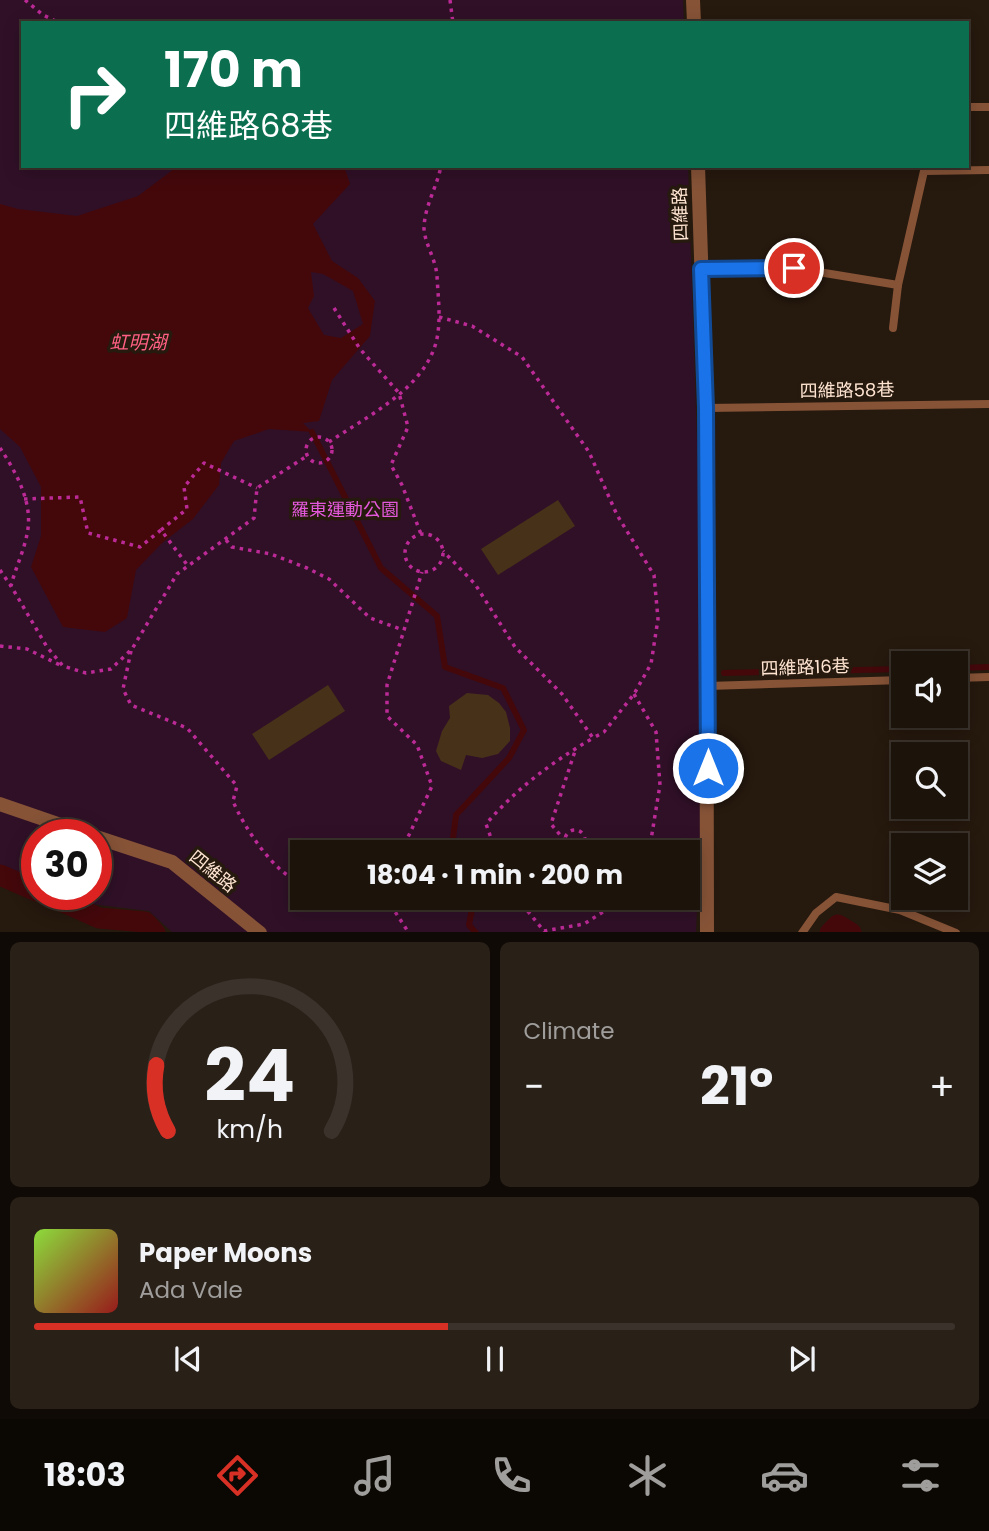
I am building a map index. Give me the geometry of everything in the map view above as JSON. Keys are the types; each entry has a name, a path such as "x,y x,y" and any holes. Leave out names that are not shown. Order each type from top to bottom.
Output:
{"street":[{"path":"693,0 694,21"},
{"name":"四維路","path":"698,168 706,408 707,932"},
{"path":"0,804 44,819"},
{"name":"四維路","path":"112,842 172,862 259,932"}],"lane":[{"path":"969,107 989,107"},
{"path":"893,328 898,285 924,171 989,170"},
{"path":"701,269 794,268 898,285"},
{"name":"四維路58巷","path":"706,408 989,404"},
{"path":"968,678 989,677"},
{"name":"四維路16巷","path":"708,686 891,680"},
{"path":"803,932 816,913 836,897 900,910 954,932"}],"path":[{"path":"25,0 43,15 56,21"},
{"path":"450,0 453,21"},
{"path":"329,442 399,393 425,367 435,345 439,317 436,271 424,230 439,168"},
{"path":"334,308 360,349 399,393 408,427 391,466 402,485 421,534"},
{"path":"439,317 472,326 522,357 589,452 617,515 654,575 658,619 651,664 634,694 604,732 550,764 509,797 486,824 492,840"},
{"path":"317,437 329,442 332,450 326,461 314,462 307,456 306,448 310,440 317,437"},
{"path":"0,448 15,471 27,505 27,533 11,586"},
{"path":"257,488 307,456"},
{"path":"24,499 80,497 88,533 140,547 187,509 184,487 204,463 226,471 257,488"},
{"path":"0,646 27,649 63,666 86,673 111,669 132,649 177,574 254,518 257,488"},
{"path":"161,530 189,566"},
{"path":"443,551 440,564 422,572 407,563 404,551 410,539 421,534 433,536 443,551 475,584 515,646 562,694 593,738"},
{"path":"226,540 232,547 271,554 329,579 370,618 403,630"},
{"path":"0,570 47,647 63,666"},
{"path":"407,840 432,786 416,746 387,716 387,685 422,572"},
{"path":"132,649 123,689 131,705 187,727 237,786 233,801 255,839 290,877"},
{"path":"634,694 656,732 660,785 651,840"},
{"path":"564,840 551,824 576,748"},
{"path":"565,840 571,830 580,831 585,840"},
{"path":"394,910 408,932"},
{"path":"527,910 544,931 584,924 606,910"}],"green space":[{"name":"羅東運動公園","path":"0,0 683,0 684,21 21,21 21,168 688,168 704,751 700,842 290,840 290,910 697,910 696,932 172,932 149,911 112,906 112,819 21,819 21,886 0,880"}],"water":[{"name":"虹明湖","path":"175,168 345,168 350,184 313,224 332,261 358,278 375,301 370,336 332,380 319,421 303,423 312,432 269,429 234,441 221,463 219,485 193,519 162,543 136,570 127,618 105,632 63,627 31,567 41,536 41,487 20,447 0,429 0,204 18,209 77,216 138,196","holes":["311,272 323,274 353,291 363,324 341,338 324,335 308,308 314,296"]}],"building":[{"path":"558,500 575,526 498,575 481,549"},
{"path":"328,685 345,711 269,760 252,734"},
{"path":"467,693 488,695 499,703 506,712 510,741 498,754 482,758 466,755 461,770 441,761 436,751 442,731 450,718 449,706"}],"waterway":[{"path":"312,432 381,568 437,616 445,667 503,688 524,730 509,758 456,815 453,840"},
{"path":"968,668 989,667"},
{"path":"724,673 891,669"},
{"path":"0,875 21,884"},
{"path":"81,910 99,918 145,922 154,932"},
{"path":"472,910 469,925 475,932"},
{"path":"831,932 838,925 849,932"}],"route":[{"path":"708,768 706,408 701,269 794,268"}]}
